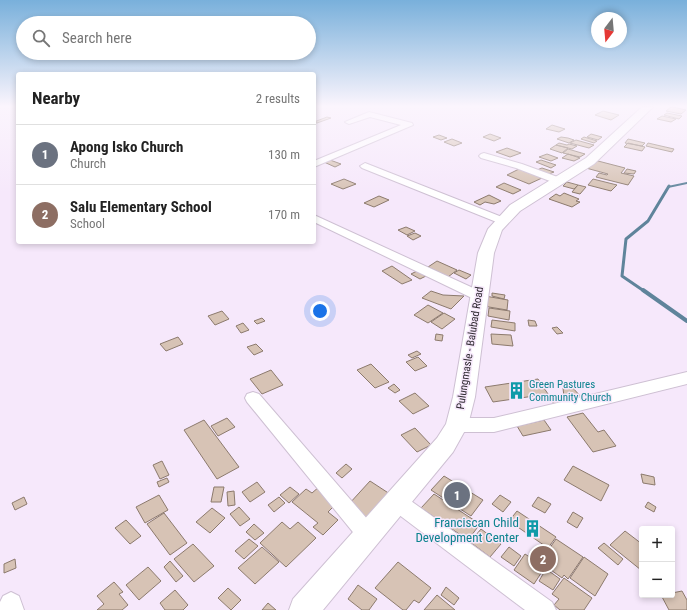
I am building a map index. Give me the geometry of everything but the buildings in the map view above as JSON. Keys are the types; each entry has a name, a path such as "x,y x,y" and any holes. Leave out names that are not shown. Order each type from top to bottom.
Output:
{"street":[{"path":"316,163 384,135"},
{"name":"Pulungmasle - Balubad Road","path":"304,610 445,445 457,425 464,397 486,253 495,229 515,208 590,161 617,135"},
{"path":"484,156 519,166 559,181"},
{"path":"364,166 503,221"},
{"path":"316,219 479,296"},
{"path":"457,425 494,425 687,378"},
{"path":"253,398 368,535"},
{"path":"397,502 544,610"}],"waterway":[{"path":"668,187 687,183"},
{"path":"644,291 622,276 626,239 648,221 668,187"},
{"path":"643,290 687,321"}],"place":[{"name":"Green Pastures Community Church","path":"516,390"},
{"name":"Apong Isko Church","path":"457,495"},
{"name":"Franciscan Child Development Center","path":"532,529"},
{"name":"Salu Elementary School","path":"543,559"}]}
